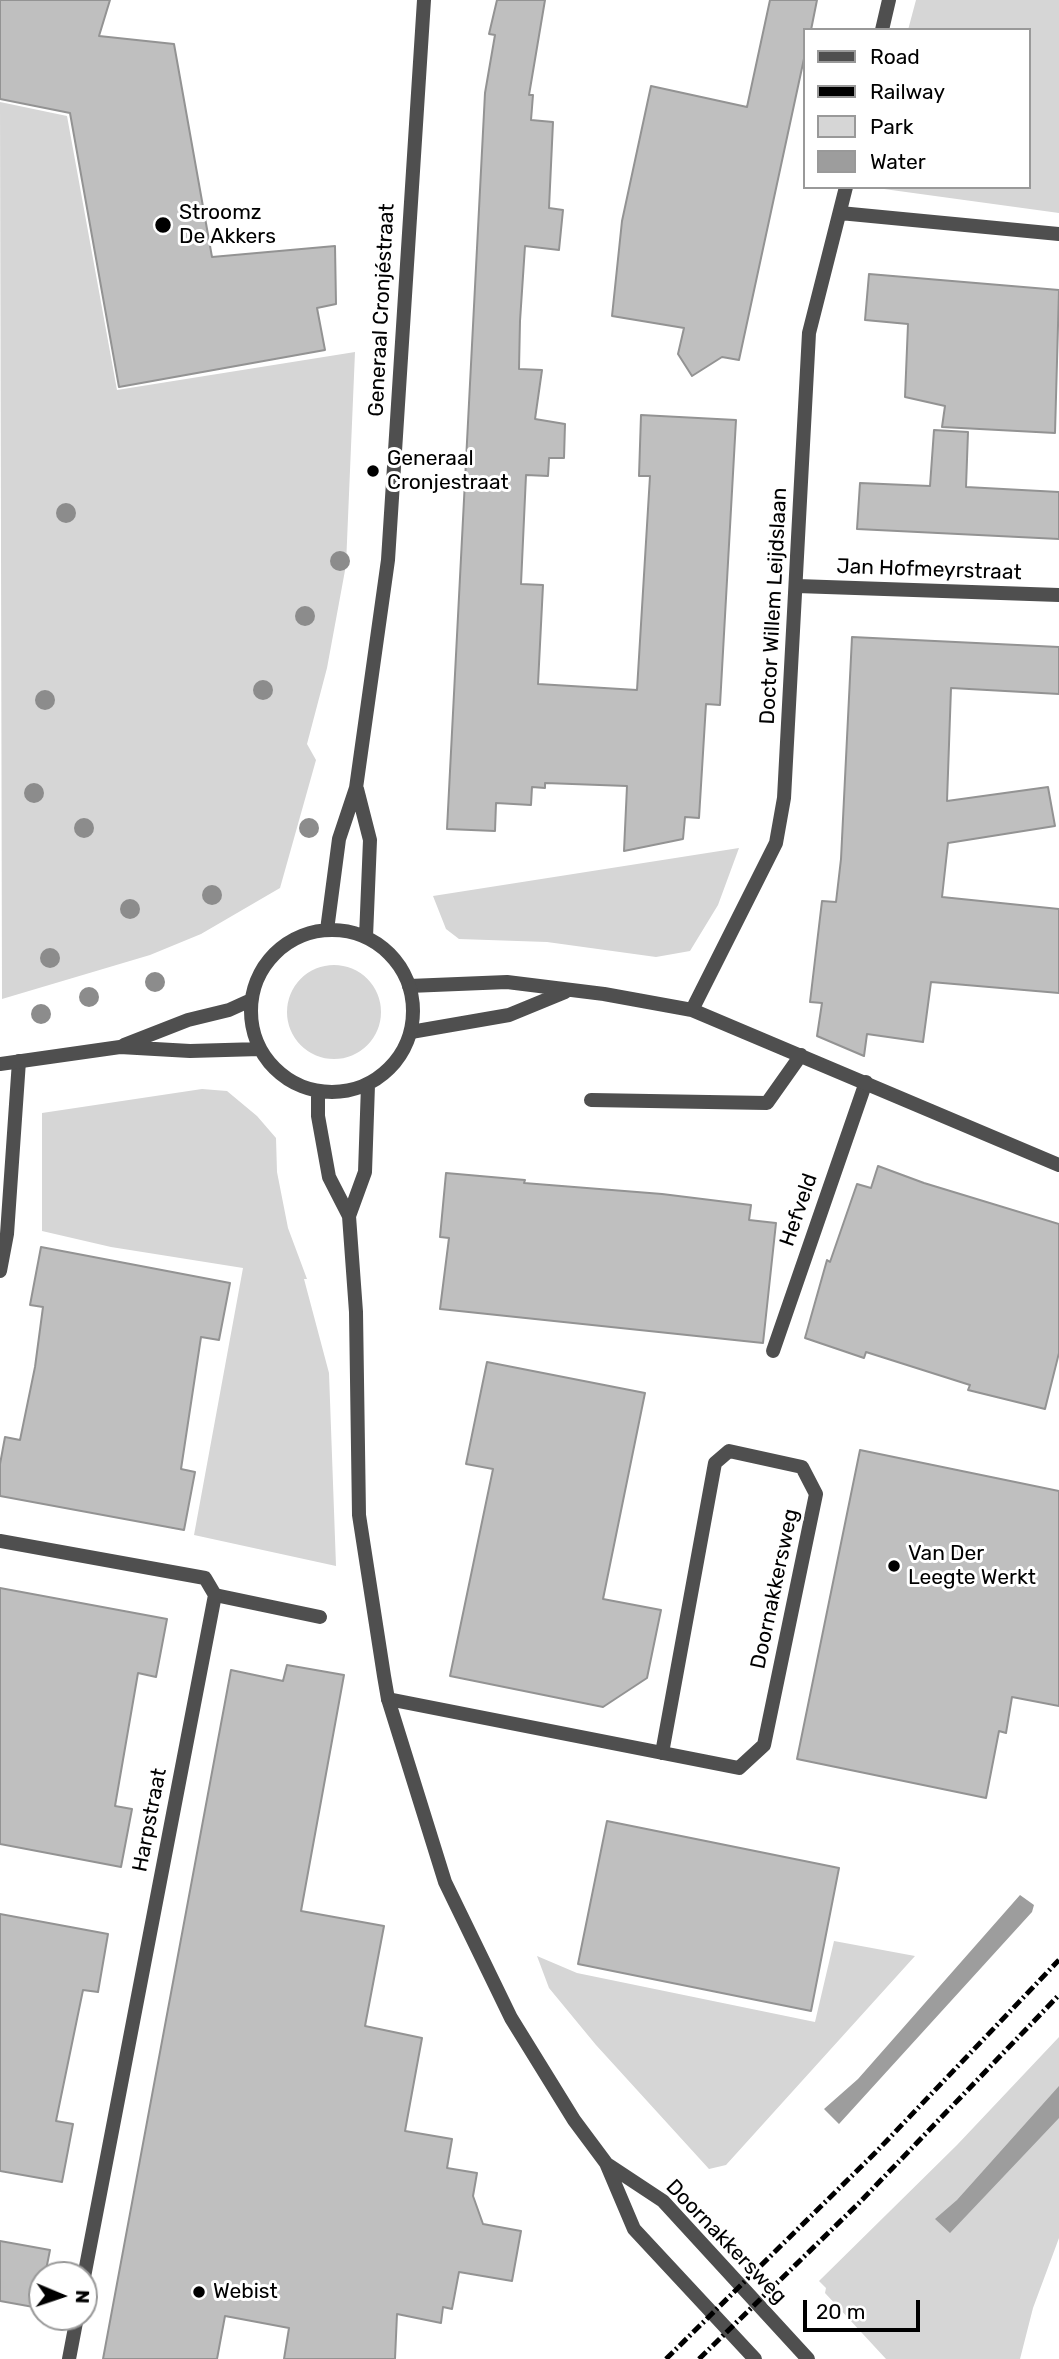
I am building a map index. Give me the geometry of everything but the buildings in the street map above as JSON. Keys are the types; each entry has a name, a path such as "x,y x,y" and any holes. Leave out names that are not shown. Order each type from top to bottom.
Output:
{"street":[{"name":"Generaal Cronjéstraat","path":"327,930 339,839 356,788 389,548 424,0"},
{"path":"882,28 889,0"},
{"name":"Doctor Willem Leijdslaan","path":"692,1010 776,843 784,798 809,333 846,189"},
{"path":"840,213 1059,234"},
{"name":"Jan Hofmeyrstraat","path":"797,586 1059,595"},
{"name":"Generaal Cronjéstraat","path":"356,788 370,840 366,937"},
{"path":"327,930 366,937 385,949 400,966 409,986 414,1017 411,1032 395,1063 368,1085 335,1093 318,1092 284,1077 260,1049 251,1017 251,1000 258,979 270,960 286,944 306,934 327,930"},
{"path":"409,986 507,982 604,994 692,1010 1059,1165"},
{"path":"411,1032 509,1015 567,991"},
{"path":"120,1047 188,1020 229,1010 251,1000"},
{"path":"0,1064 120,1047 190,1051 260,1049"},
{"path":"591,1100 767,1102 801,1055"},
{"path":"0,1271 7,1234 19,1061"},
{"name":"Hefveld","path":"773,1351 866,1082"},
{"name":"Doornakkersweg","path":"349,1216 365,1172 368,1085"},
{"name":"Doornakkersweg","path":"318,1092 318,1116 328,1177 349,1216 356,1312 359,1515 388,1699 445,1882 511,2018 574,2120 606,2163 634,2229 755,2359"},
{"name":"Doornakkersweg","path":"388,1699 738,1768 764,1745 816,1494 802,1467 729,1451 715,1462 662,1753"},
{"path":"0,1541 205,1578 215,1595 320,1617"},
{"name":"Harpstraat","path":"87,2261 215,1595"},
{"name":"Doornakkersweg","path":"606,2163 663,2201 808,2359"},
{"path":"69,2359 74,2331"}],"green space":[{"path":"916,0 1059,0 1059,213 884,189 1031,189 1031,28 909,28"},
{"path":"0,102 67,116 117,390 355,352 346,565 327,668 307,744 316,760 280,888 201,934 150,955 2,999"},
{"path":"739,848 718,905 690,951 656,957 547,942 459,939 446,929 433,896"},
{"path":"325,965 343,965 368,978 378,994 381,1012 378,1030 368,1046 343,1059 325,1059 300,1046 287,1021 287,1003 300,978"},
{"path":"202,1089 227,1091 257,1116 276,1138 277,1172 288,1228 307,1279 304,1279 329,1373 336,1566 194,1535 243,1268 111,1247 42,1231 42,1113"},
{"path":"834,1941 915,1956 726,2165 709,2169 596,2045 549,1988 537,1956 577,1973 815,2022"},
{"path":"1059,2037 1059,2238 1033,2308 1020,2359 886,2359 825,2293 826,2288 819,2281 957,2145"}],"water":[{"path":"1020,1895 1034,1905 1032,1912 839,2124 824,2109 858,2079"},
{"path":"1059,2086 1059,2118 950,2233 935,2219 957,2200"}],"railway":[{"path":"666,2359 876,2152 1059,1960"},
{"path":"699,2359 859,2203 1059,1995"}],"place":[{"name":"Stroomz De Akkers","path":"163,225"},
{"name":"Generaal Cronjestraat","path":"373,471"},
{"name":"Van Der Leegte Werkt","path":"894,1566"},
{"name":"Webist","path":"199,2292"}]}
